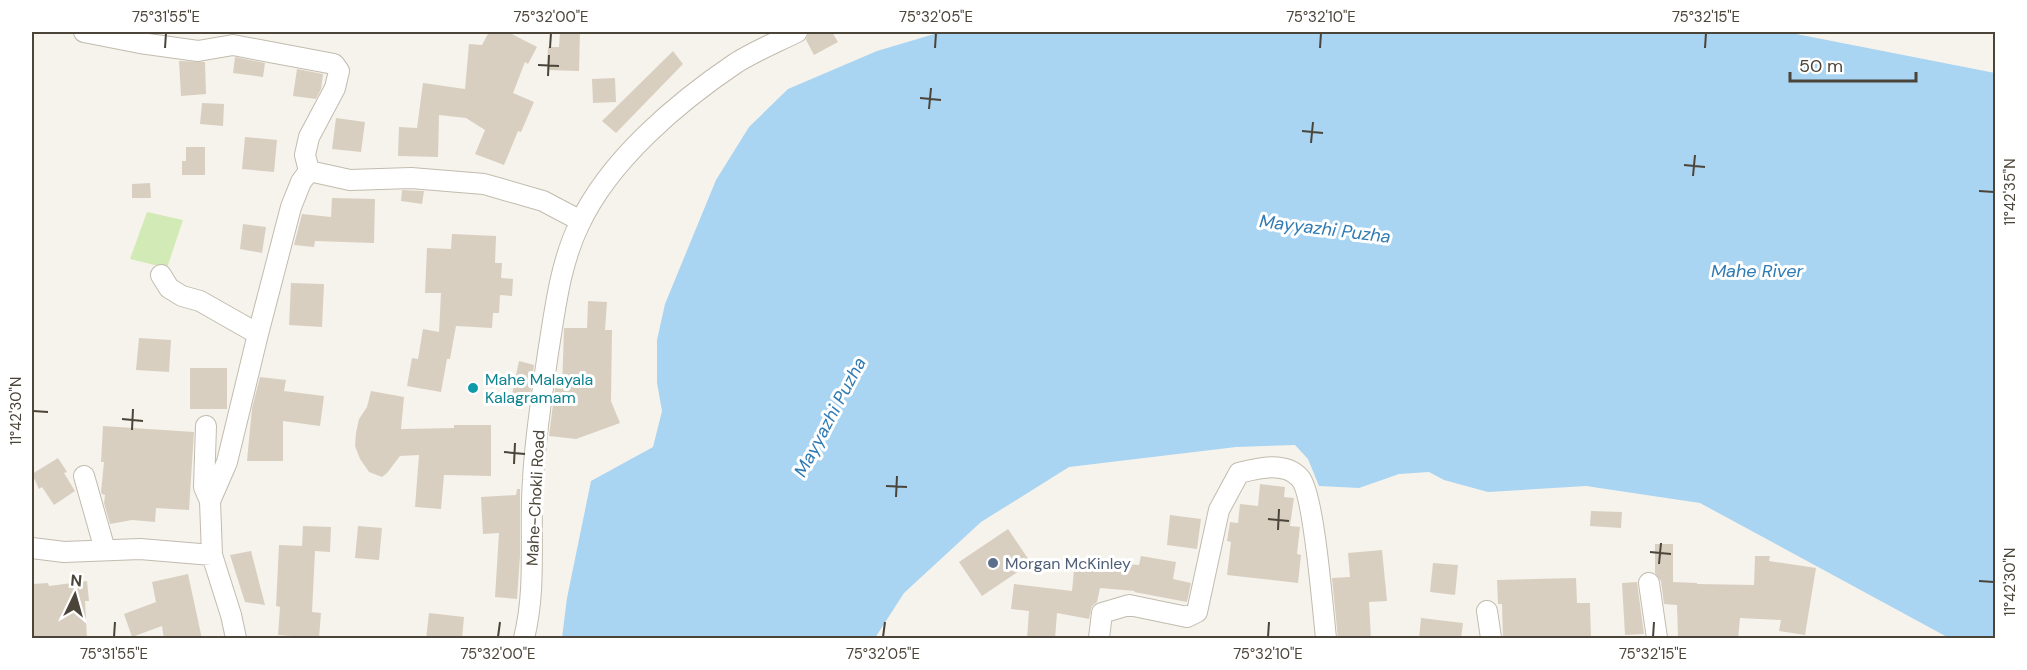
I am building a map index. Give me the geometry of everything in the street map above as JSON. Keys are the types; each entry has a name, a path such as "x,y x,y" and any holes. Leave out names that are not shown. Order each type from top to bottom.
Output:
{"street":[{"path":"84,32 198,51 232,45 334,64 339,71 335,88 309,137 305,155 309,171"},
{"name":"Mahe-Chokli Road","path":"524,639 530,602 532,481 538,421 563,269 581,221 598,191 624,160 693,94 738,62 797,32"},
{"path":"309,171 350,180 411,178 484,184 543,201 581,221"},
{"path":"210,501 227,462 291,207 301,182 309,171"},
{"path":"161,275 169,288 182,296 200,301 258,334"},
{"path":"206,426 204,487 210,501 212,555 236,639"},
{"path":"1099,639 1102,613 1129,605 1186,617 1197,612 1219,510 1239,473 1264,467 1287,469 1300,478 1306,488 1312,519 1326,639"},
{"path":"84,476 105,550"},
{"path":"32,548 64,552 140,549 212,555"},
{"path":"1649,583 1658,639"},
{"path":"1487,611 1491,639"}],"green space":[{"path":"147,212 183,220 167,268 130,259"}],"water":[{"name":"Mahe River","path":"941,32 1786,32 1995,73 1995,638 1949,638 1700,503 1586,486 1488,492 1444,480 1429,472 1399,474 1359,488 1319,486 1308,459 1295,445 1236,447 1069,467 981,522 904,593 875,638 562,638 567,598 591,481 653,447 662,411 657,383 657,340 665,304 716,180 749,127 788,89 877,51"}],"building":[{"path":"489,32 508,32 537,47 528,64 525,62 513,93 534,102 521,132 518,131 504,165 475,154 485,130 466,118 439,115 438,157 398,156 399,127 417,128 423,83 465,89 469,44 482,45"},
{"path":"560,32 580,32 579,71 547,70 548,47 559,47"},
{"path":"809,32 832,32 838,42 814,55 806,40"},
{"path":"673,51 683,64 616,133 602,121"},
{"path":"235,57 265,63 263,77 233,73"},
{"path":"179,61 205,62 206,94 181,96"},
{"path":"297,69 323,74 321,89 316,99 293,96"},
{"path":"615,78 616,102 593,103 592,79"},
{"path":"202,103 224,104 223,126 200,124"},
{"path":"336,118 365,122 361,152 332,149"},
{"path":"245,137 277,140 274,172 242,169"},
{"path":"186,147 205,147 205,175 182,175 182,161 186,161"},
{"path":"150,183 151,198 132,198 132,184"},
{"path":"402,190 424,191 422,204 401,201"},
{"path":"332,198 375,199 374,243 315,241 314,247 294,245 302,214 331,217"},
{"path":"243,224 266,227 262,253 240,249"},
{"path":"452,234 496,236 495,263 502,263 501,278 513,279 512,296 500,295 499,313 493,313 492,328 456,326 441,392 407,386 412,358 418,359 423,329 439,332 441,293 425,293 427,248 451,249"},
{"path":"291,283 324,284 322,327 289,325"},
{"path":"588,301 607,302 605,330 612,330 611,401 620,423 576,439 549,436 555,388 562,389 564,328 587,328"},
{"path":"139,338 171,340 169,372 136,370"},
{"path":"519,361 534,365 529,403 511,399"},
{"path":"190,368 227,368 227,409 190,409"},
{"path":"260,377 286,380 284,391 324,396 320,426 283,421 283,461 247,461 252,408"},
{"path":"371,391 404,397 401,429 491,425 491,476 444,475 441,509 415,507 419,455 400,456 382,477 369,472 355,446 359,419 367,407"},
{"path":"103,426 194,432 189,510 156,508 155,522 132,520 110,524 104,503 105,495 101,492 104,462 101,462"},
{"path":"58,458 75,491 54,505 42,487 39,489 32,474"},
{"path":"1260,484 1285,487 1284,497 1294,498 1290,526 1300,527 1297,554 1301,555 1298,583 1227,575 1231,542 1227,541 1230,522 1238,523 1240,504 1258,506"},
{"path":"517,489 520,489 520,556 517,599 495,597 499,533 483,534 481,497 516,495"},
{"path":"1591,511 1622,512 1621,528 1590,526"},
{"path":"1170,515 1201,519 1197,549 1167,545"},
{"path":"303,526 331,527 330,552 315,551 312,612 321,613 319,638 278,635 280,607 276,606 279,545 302,546"},
{"path":"358,526 382,528 379,560 355,558"},
{"path":"1008,529 1031,563 982,596 959,562"},
{"path":"1655,544 1673,544 1673,582 1754,585 1755,556 1770,556 1769,561 1816,568 1805,635 1779,631 1781,620 1740,618 1738,639 1678,639 1677,605 1664,604 1661,581 1655,573"},
{"path":"1382,550 1387,601 1369,602 1371,639 1338,639 1332,578 1350,577 1348,553"},
{"path":"251,551 265,605 245,602 230,555"},
{"path":"1141,556 1176,562 1173,579 1191,583 1187,602 1135,591 1100,588 1097,602 1092,606 1089,619 1057,613 1055,639 1027,639 1029,611 1011,609 1014,584 1072,591 1075,560 1139,565"},
{"path":"1433,563 1458,565 1455,595 1430,592"},
{"path":"188,574 202,639 164,639 162,626 132,637 124,614 156,602 152,582"},
{"path":"1576,578 1577,603 1590,603 1591,639 1503,639 1502,604 1498,604 1497,580"},
{"path":"87,581 89,601 85,601 87,639 32,639 32,584 48,583 49,586"},
{"path":"1637,582 1644,634 1625,635 1622,583"},
{"path":"429,613 464,617 462,639 426,639"},
{"path":"1421,618 1463,623 1461,639 1419,639"}],"place":[{"name":"Mahe Malayala Kalagramam","path":"473,388"},
{"name":"Morgan McKinley","path":"993,563"}],"water label":[{"name":"Mayyazhi Puzha","path":"1325,229"},
{"name":"Mayyazhi Puzha","path":"830,417"}]}
